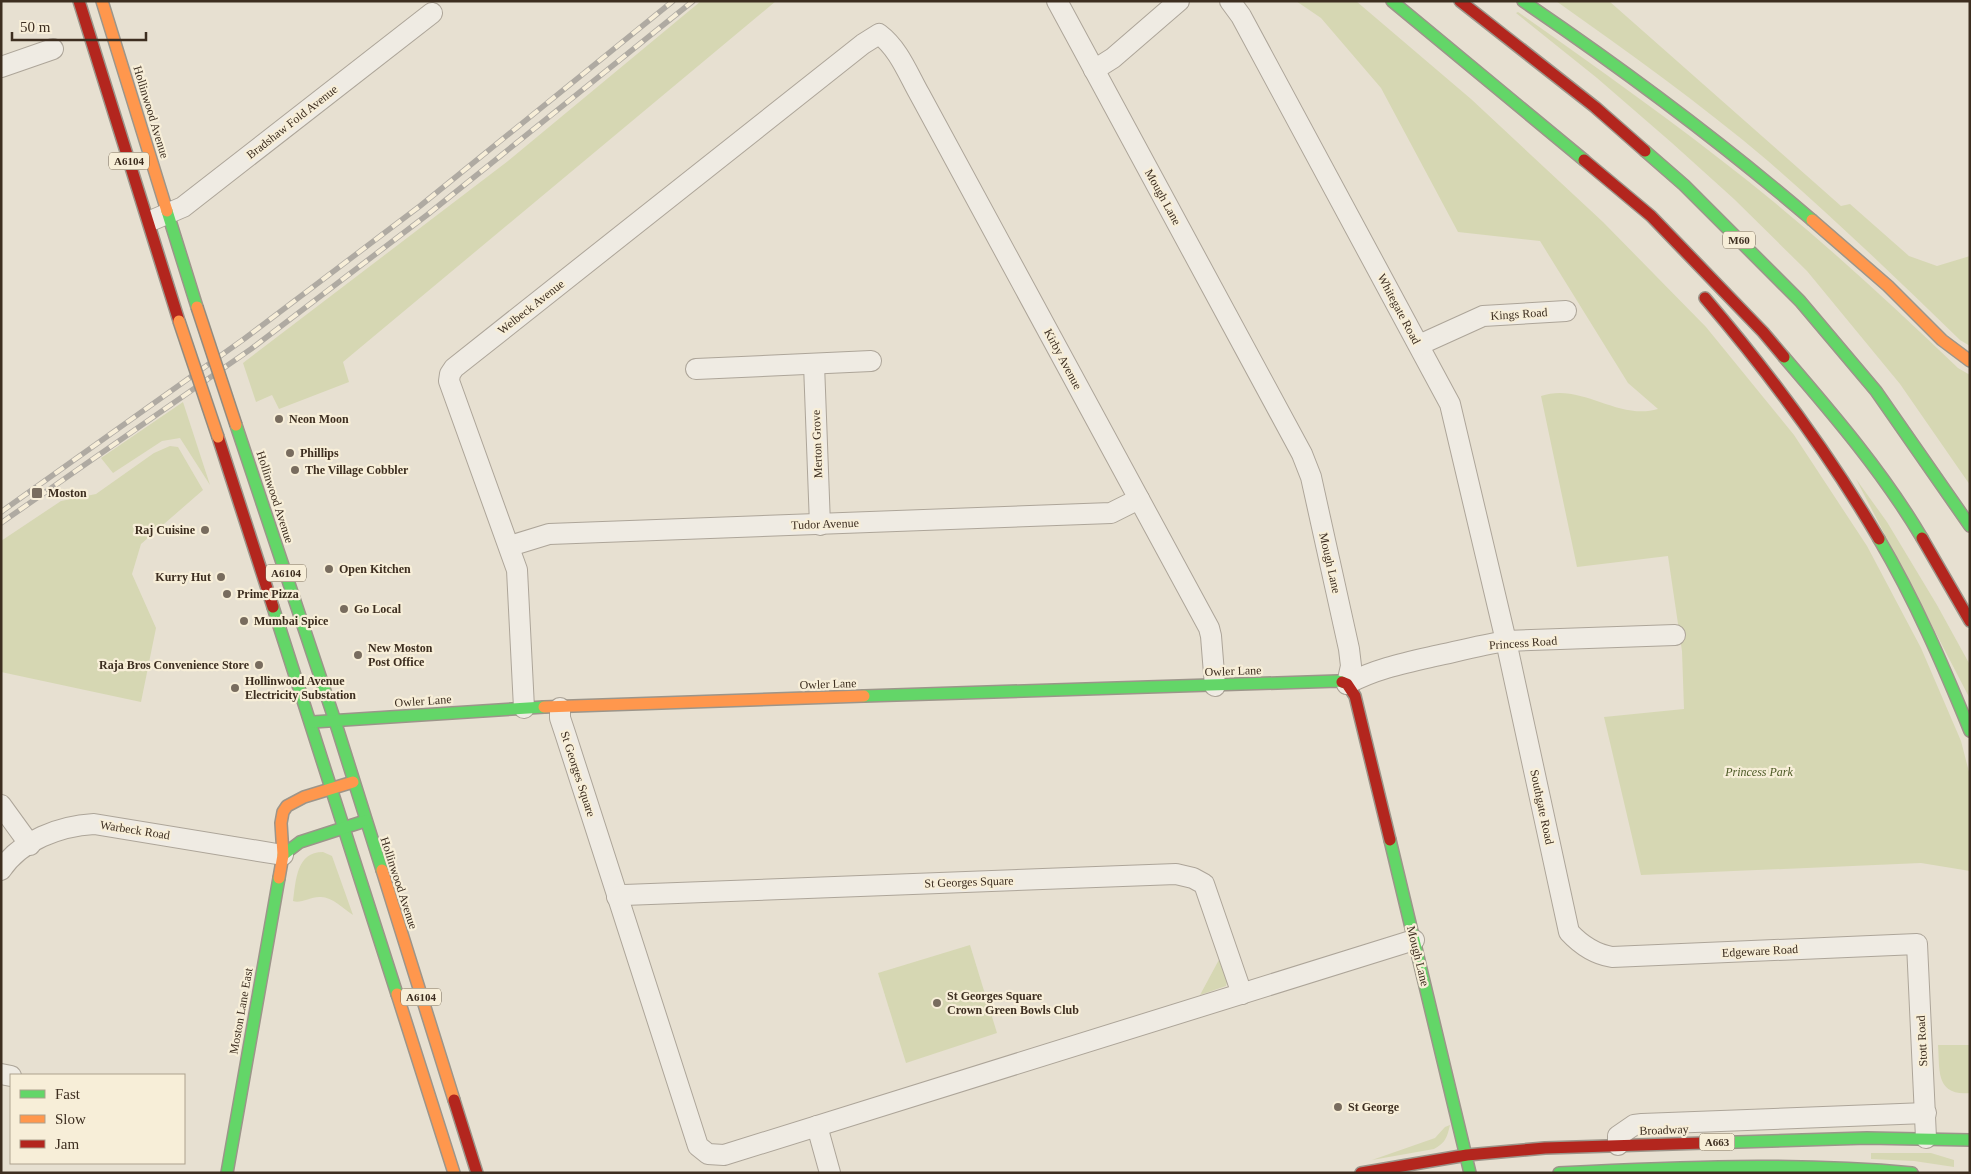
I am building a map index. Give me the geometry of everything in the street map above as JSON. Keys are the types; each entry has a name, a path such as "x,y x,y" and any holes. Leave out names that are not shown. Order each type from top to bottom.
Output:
{"main road":[{"path":"1392,1 1651,216 1763,332 1846,429 1907,513 1970,621"},
{"name":"M60","path":"1460,1 1595,107 1684,185 1800,301 1876,391 1970,526"},
{"path":"1524,1 1622,68 1733,153 1800,208 1900,297 1955,352 1970,361"},
{"name":"Hollinwood Avenue","path":"103,2 168,214 335,721 365,821 478,1173"},
{"name":"A6104","path":"80,5 147,222 332,788 454,1173"},
{"path":"1496,88 1587,178"},
{"path":"1697,288 1740,337 1805,422 1848,484 1920,614 1951,682 1970,731"},
{"path":"236,496 258,490"},
{"name":"Owler Lane","path":"310,722 524,708 1338,681 1348,684"},
{"name":"Mough Lane","path":"1348,684 1354,696 1470,1173"},
{"path":"332,788 354,782"},
{"name":"Moston Lane East","path":"227,1173 283,855 280,827 284,811 290,804 300,799 332,788"},
{"path":"283,855 300,842 365,821"},
{"name":"Broadway","path":"1361,1173 1467,1155 1540,1148 1926,1138 1969,1140"},
{"name":"A663","path":"1559,1173 1801,1164 1912,1173"}],"street":[{"name":"Mough Lane","path":"1057,1 1302,454 1311,477 1349,649 1348,684"},
{"path":"1094,70 1113,58 1179,1"},
{"name":"Whitegate Road","path":"1230,1 1241,16 1450,404 1506,641"},
{"path":"80,5 103,2"},
{"name":"Bradshaw Fold Avenue","path":"147,222 183,207 432,13"},
{"name":"Welbeck Avenue","path":"524,708 517,570 510,546 449,381 450,374 454,368 863,44 879,34 887,40"},
{"name":"Kirby Avenue","path":"887,40 920,95 1208,628 1211,636 1214,686"},
{"path":"1,67 53,49"},
{"name":"Kings Road","path":"1419,345 1483,316 1566,311"},
{"path":"696,369 871,361"},
{"name":"Merton Grove","path":"814,364 820,524"},
{"name":"Tudor Avenue","path":"510,546 550,534 1111,513 1139,499"},
{"name":"Princess Road","path":"1348,684 1361,676 1384,668 1506,641 1675,635"},
{"name":"Southgate Road","path":"1506,641 1569,932 1597,954 1604,956"},
{"name":"St Georges Square","path":"560,708 560,718 698,1146 708,1154 724,1155 1414,940"},
{"path":"1,805 30,845"},
{"name":"Warbeck Road","path":"1,870 19,852 49,832 76,825 94,824 283,855"},
{"name":"St Georges Square","path":"617,897 624,895 1176,874 1193,878 1204,884 1242,994"},
{"name":"Edgeware Road","path":"1604,956 1917,944"},
{"name":"Stott Road","path":"1917,944 1926,1138"},
{"path":"1618,1145 1618,1136 1634,1125 1642,1124 1926,1112"},
{"path":"817,1126 830,1173"}],"green space":[{"path":"701,1 776,1 343,362 349,382 279,409 272,395 256,402 243,363 508,161"},
{"name":"Princess Park","path":"1296,1 1356,1 1471,99 1603,222 1706,327 1794,435 1867,546 1921,648 1961,741 1970,776 1970,871 1921,863 1641,875 1604,717 1684,709 1682,651 1668,556 1577,567 1541,396 1556,393 1571,394 1628,410 1658,409 1628,383 1540,241 1458,232 1381,88 1321,18"},
{"path":"1556,1 1609,1 1841,206 1850,204 1909,256 1937,266 1970,256 1970,346 1960,340 1841,227 1743,140 1637,59"},
{"path":"1518,12 1606,74 1748,181 1855,272 1958,368 1970,375 1970,485 1900,384 1807,271 1734,199 1672,143 1597,78 1516,13"},
{"path":"183,402 210,485 180,438 162,441 113,473 101,458"},
{"path":"170,446 178,447 203,490 141,544 132,574 156,628 141,702 1,672 1,541 61,501 96,494 154,453"},
{"path":"1856,479 1887,522 1937,605 1970,665 1970,699"},
{"path":"323,852 332,856 353,915 334,901 325,898 317,897 299,902 293,901 302,862 314,853"},
{"name":"St Georges Square Crown Green Bowls Club","path":"970,945 997,1033 906,1063 878,973"},
{"path":"1221,956 1229,975 1226,986 1200,995"},
{"path":"1938,1045 1970,1045 1970,1093 1959,1093 1945,1086 1940,1072"},
{"path":"1450,1125 1445,1140 1434,1149 1372,1160 1435,1138 1445,1127"},
{"path":"1871,1153 1931,1153 1954,1160 1954,1167 1914,1161 1871,1159"}],"railway":[{"path":"1,512 244,339 420,206 673,1"},
{"path":"1,523 251,349 427,215 693,1"}],"traffic: fast":[{"path":"1392,1 1584,160"},
{"path":"1523,1 1670,106 1812,220"},
{"path":"1645,151 1684,185 1800,301 1876,391 1970,526"},
{"path":"167,211 197,307"},
{"path":"1784,357 1874,467 1922,538"},
{"path":"236,425 335,721 382,870"},
{"path":"1879,539 1905,585 1928,633 1970,731"},
{"path":"273,607 397,994"},
{"path":"864,696 1342,682"},
{"path":"313,722 544,707"},
{"path":"283,855 300,842 365,821"},
{"path":"1390,840 1470,1173"},
{"path":"227,1173 279,878"},
{"path":"1704,1143 1867,1138 1970,1140"},
{"path":"1559,1173 1691,1167 1824,1168 1912,1173"}],"traffic: slow":[{"path":"102,1 167,211"},
{"path":"1812,220 1888,286 1942,340 1970,361"},
{"path":"197,307 236,425"},
{"path":"179,321 218,437"},
{"path":"544,707 864,696"},
{"path":"279,878 283,855 281,823 283,812 287,806 304,797 353,782"},
{"path":"382,870 454,1100"},
{"path":"397,994 454,1173"}],"traffic: jam":[{"path":"79,1 179,321"},
{"path":"1460,1 1595,107 1645,151"},
{"path":"1584,160 1651,216 1763,332 1784,357"},
{"path":"1705,298 1797,414 1860,507 1879,539"},
{"path":"218,437 273,607"},
{"path":"1922,538 1970,621"},
{"path":"1342,682 1347,684 1355,696 1390,840"},
{"path":"454,1100 477,1173"},
{"path":"1361,1173 1467,1155 1545,1148 1704,1143"}],"place":[{"name":"Neon Moon","path":"279,419"},
{"name":"Phillips","path":"290,453"},
{"name":"The Village Cobbler","path":"295,470"},
{"name":"Moston","path":"37,493"},
{"name":"Raj Cuisine","path":"205,530"},
{"name":"Open Kitchen","path":"329,569"},
{"name":"Kurry Hut","path":"221,577"},
{"name":"Prime Pizza","path":"227,594"},
{"name":"Go Local","path":"344,609"},
{"name":"Mumbai Spice","path":"244,621"},
{"name":"New Moston Post Office","path":"358,655"},
{"name":"Raja Bros Convenience Store","path":"259,665"},
{"name":"Hollinwood Avenue Electricity Substation","path":"235,688"},
{"name":"St Georges Square Crown Green Bowls Club","path":"937,1003"},
{"name":"St George","path":"1338,1107"}]}
